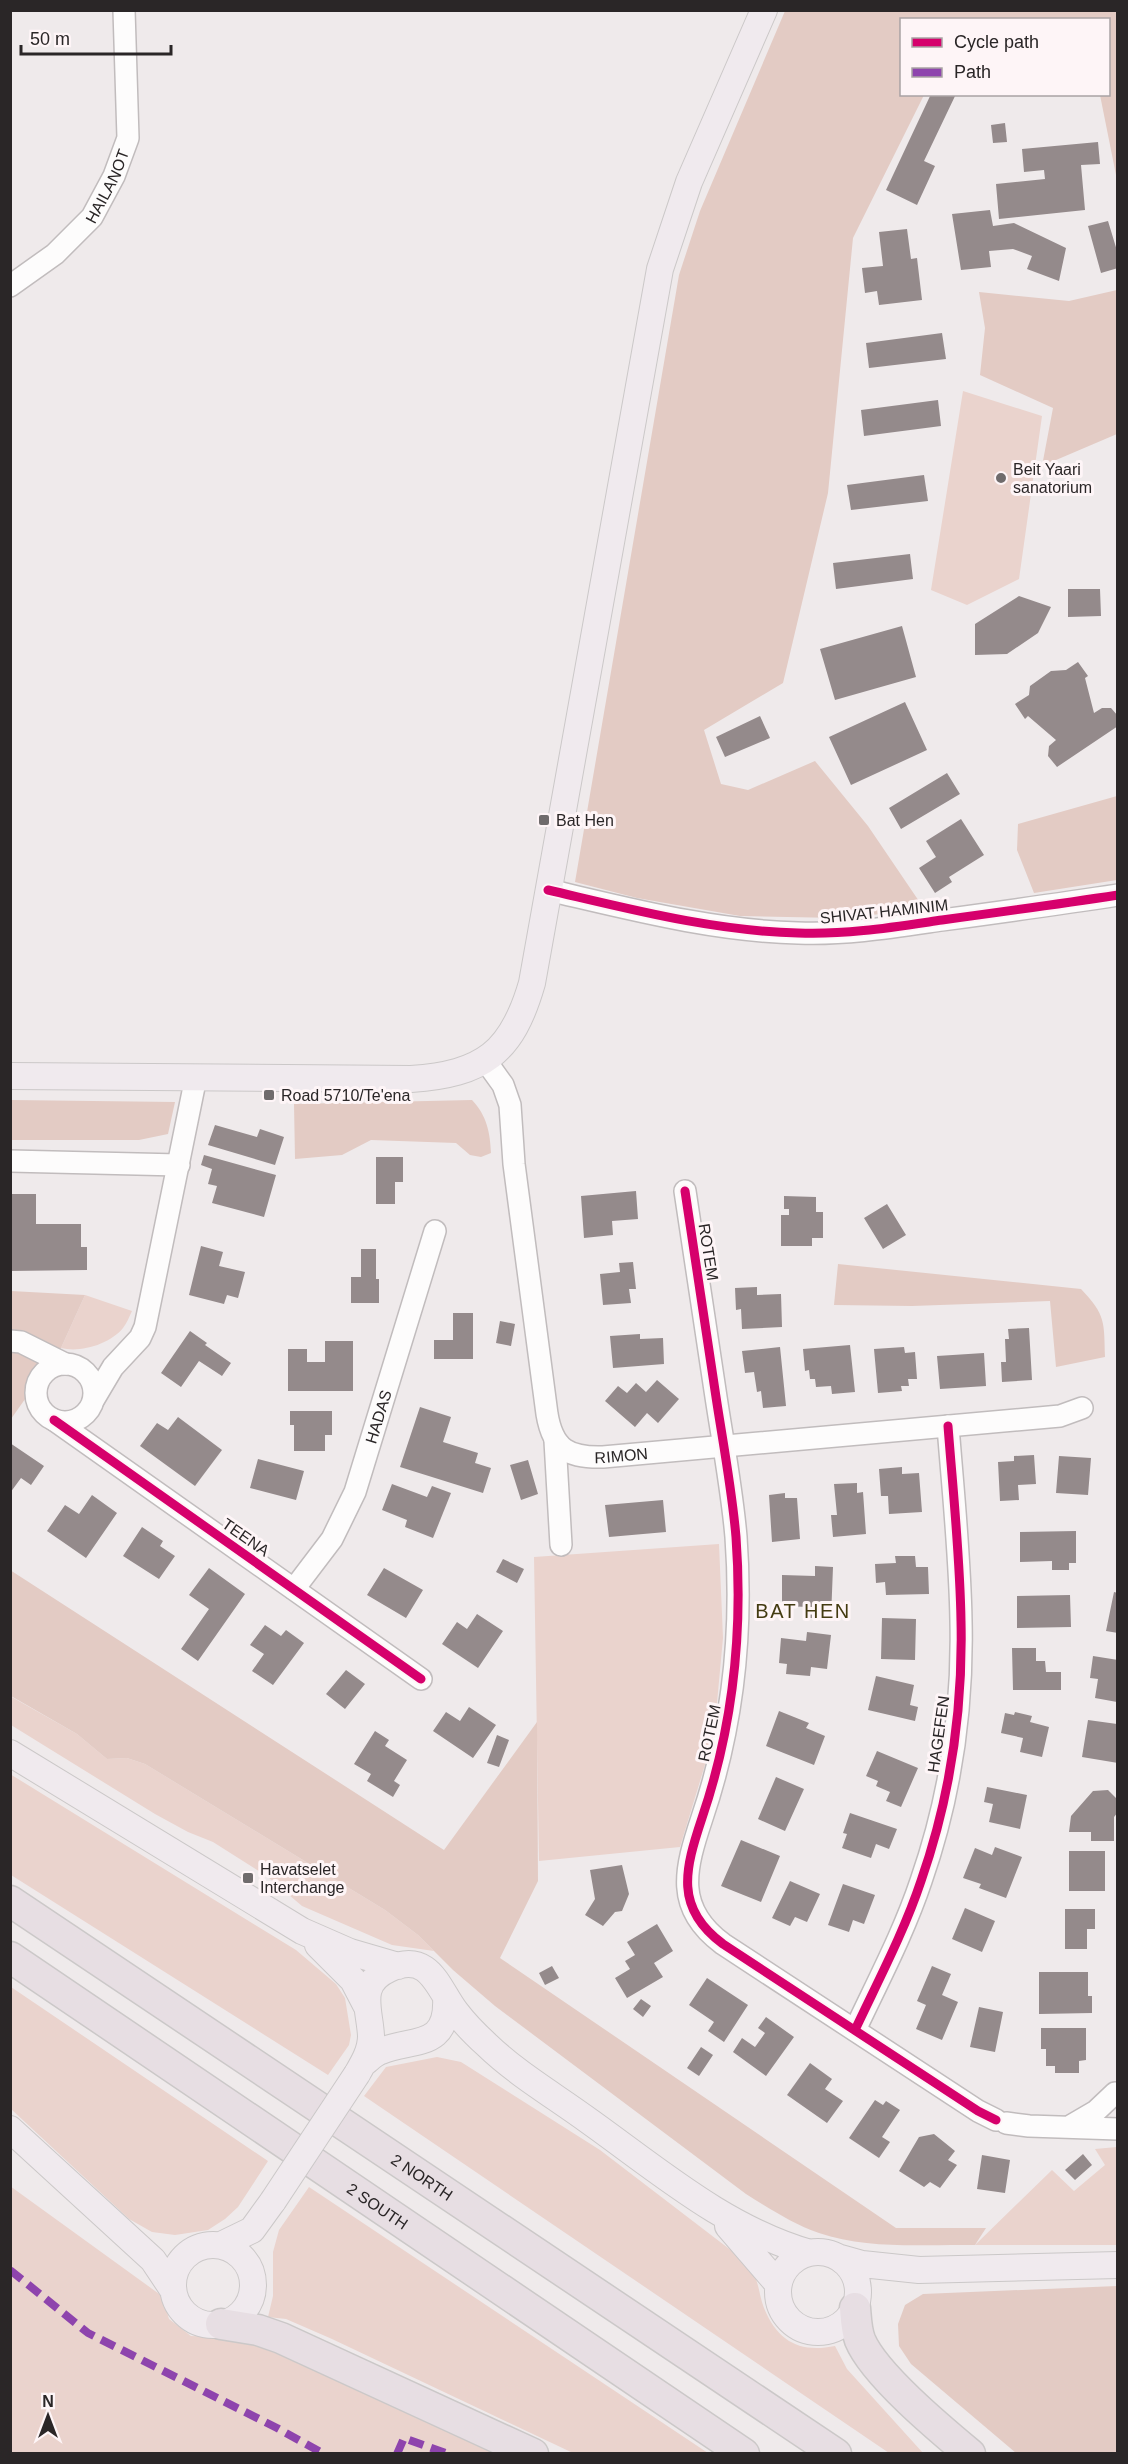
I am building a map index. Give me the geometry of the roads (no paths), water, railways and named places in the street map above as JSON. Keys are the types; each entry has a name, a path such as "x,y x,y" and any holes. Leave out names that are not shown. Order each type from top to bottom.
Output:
{"highway":[{"name":"2 NORTH","path":"10,1900 836,2454"},
{"name":"2 SOUTH","path":"10,1957 744,2454"},
{"path":"856,2304 856,2326 870,2357 923,2413 970,2454"},
{"path":"221,2324 258,2330 281,2338 532,2454"}],"main road":[{"path":"10,1076 411,1079 456,1073 485,1060 505,1043 525,1007 532,983 660,269 689,182 764,10"},
{"path":"10,1753 302,1931 356,1954 398,1966 414,1966 429,1972 439,1983 467,2026 497,2054 697,2198 761,2235 810,2253"},
{"path":"302,1931 353,1980 367,2013 384,2038 416,2042 453,2040 497,2054"},
{"path":"361,2068 371,2037 367,2013 372,1983 384,1972 398,1966"},
{"path":"173,2290 176,2268 191,2251 201,2246 221,2245 252,2230 361,2068 378,2052 416,2042 435,2033 443,2020 446,1997"},
{"path":"10,2128 153,2260 173,2290 177,2303 195,2321 208,2325 221,2324 231,2320 246,2307 251,2297 255,2240 268,2209"},
{"path":"697,2198 740,2238 778,2284"},
{"path":"119,2229 137,2242 159,2251 191,2251"},
{"path":"221,2245 240,2256 252,2275"},
{"path":"931,2270 878,2284 856,2304 846,2320 833,2329 810,2331 795,2325 784,2314 778,2300 778,2284 789,2264 810,2253 824,2252 873,2266 931,2270 1118,2265"},
{"path":"837,2257 853,2272 858,2285 856,2304"}],"street":[{"name":"HAILANOT","path":"10,286 55,254 92,217 114,176 128,138 124,10"},
{"name":"SHIVAT HAMINIM","path":"548,890 693,922 756,931 799,933 841,933 884,928 1118,895"},
{"path":"485,1060 503,1085 510,1105 514,1164 546,1414 555,1441 561,1545"},
{"path":"128,1350 103,1362 68,1364 48,1368 40,1376 36,1387 36,1399 40,1409 54,1420 71,1421 81,1417 113,1367 140,1338 145,1327 196,1077"},
{"path":"10,1161 179,1165"},
{"name":"ROTEM","path":"685,1191 723,1446 735,1535 738,1580 735,1668 721,1753 688,1869 688,1897 696,1917 709,1934 978,2111 1001,2121 1029,2126 1118,2129"},
{"name":"HADAS","path":"294,1589 332,1539 355,1492 435,1231"},
{"path":"10,1341 21,1342 81,1368 89,1376 94,1387 88,1432 96,1450"},
{"name":"RIMON","path":"555,1441 568,1453 589,1458 1060,1416 1082,1408"},
{"name":"TEENA","path":"54,1420 421,1679"},
{"name":"HAGEFEN","path":"855,2030 906,1921 921,1881 934,1839 952,1753 961,1666 961,1624 948,1426"},
{"path":"1117,2087 1118,2117"},
{"name":"ROTEM","path":"1069,2126 1096,2112 1117,2087"}],"place":[{"name":"Beit Yaari sanatorium","path":"1001,478"},
{"name":"Bat Hen","path":"544,820"},
{"name":"Road 5710/Te'ena","path":"269,1095"},
{"name":"Havatselet Interchange","path":"248,1878"}],"district":[{"name":"BAT HEN","path":"803,1611"}]}
